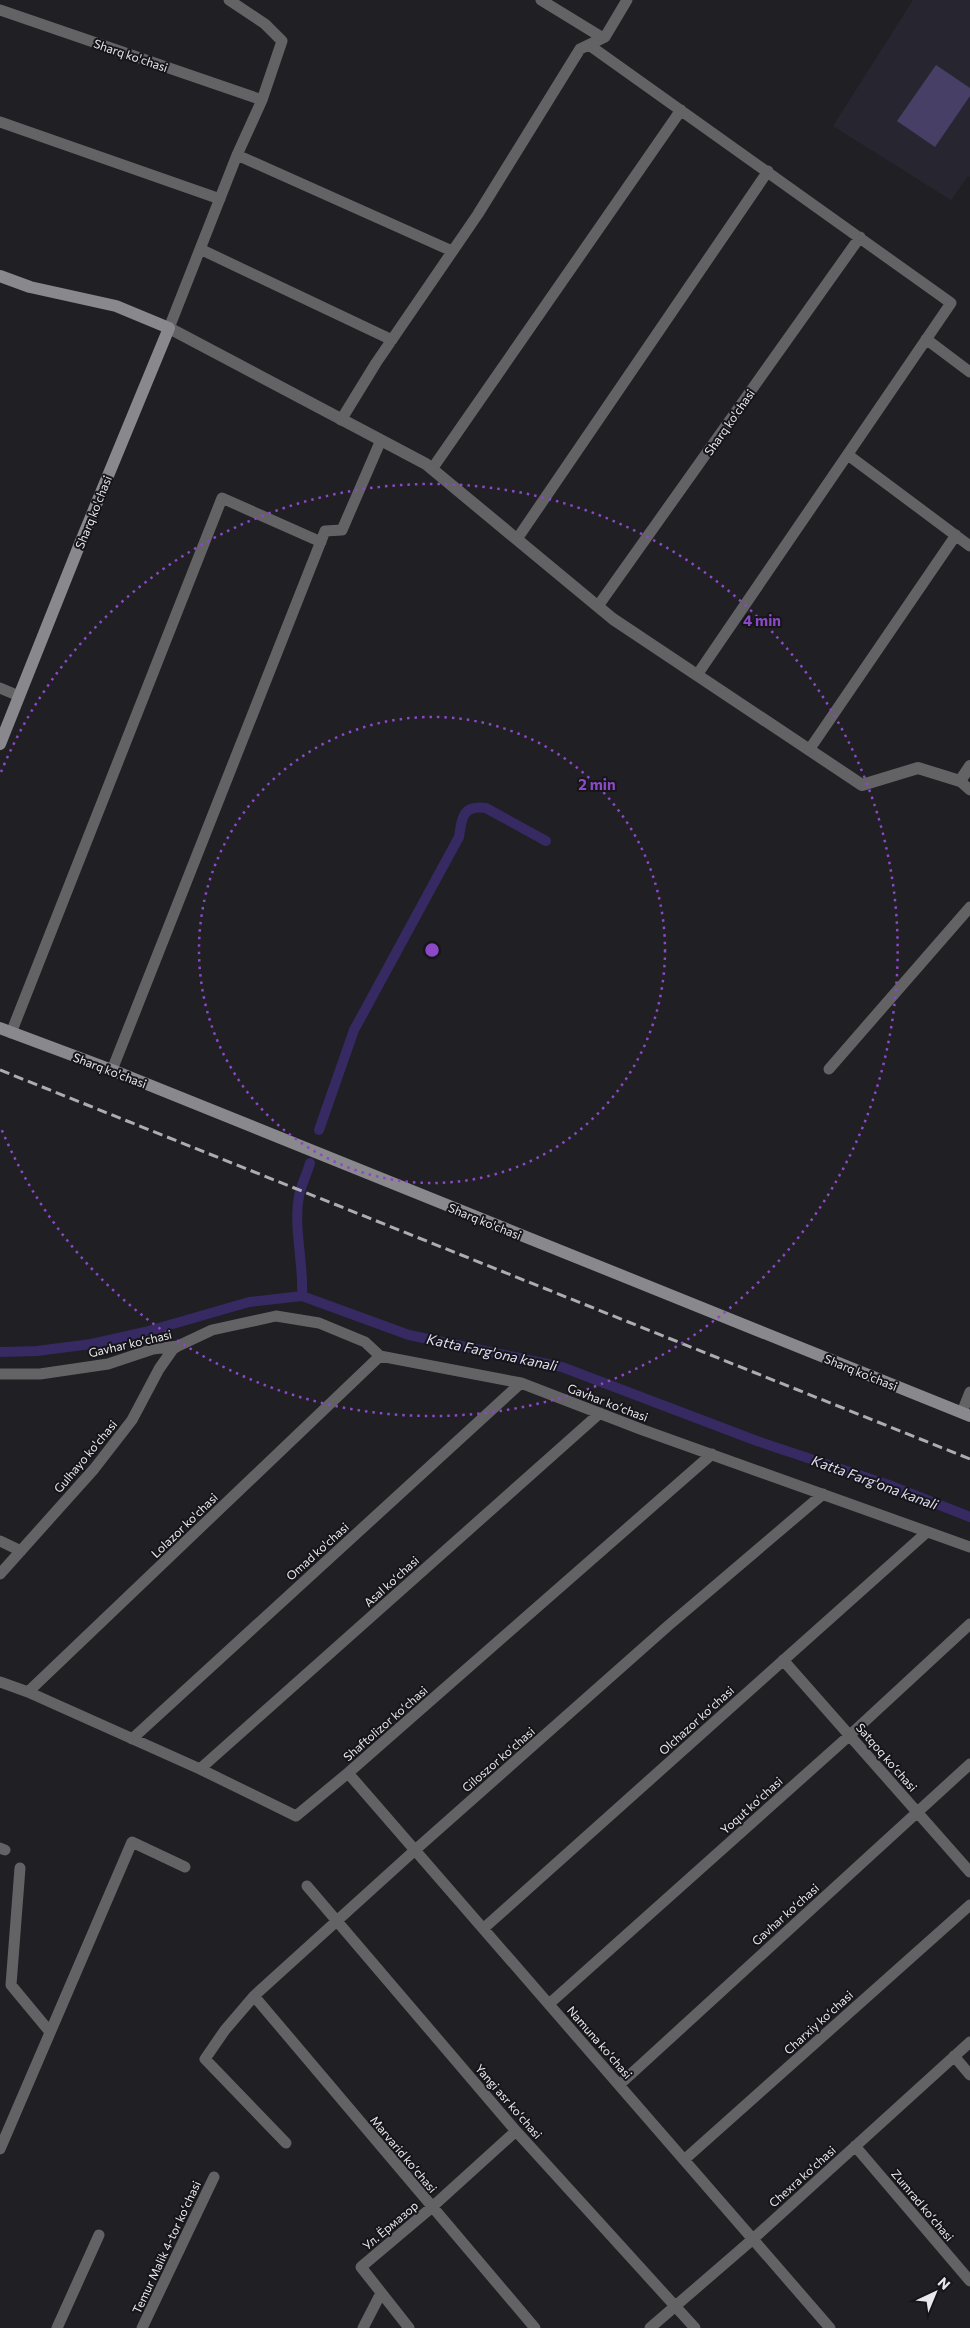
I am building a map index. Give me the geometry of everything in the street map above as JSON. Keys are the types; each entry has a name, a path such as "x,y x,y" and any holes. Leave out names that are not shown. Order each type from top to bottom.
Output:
{"main road":[{"path":"0,276 30,287 116,306 169,328"},
{"name":"Sharq ko'chasi","path":"0,744 169,328"},
{"name":"Sharq ko'chasi","path":"6,1030 112,1070 966,1414"}],"street":[{"name":"Sharq ko'chasi","path":"169,328 237,155 262,100 282,41 265,24 229,0"},
{"path":"541,0 602,38"},
{"path":"341,420 452,251 580,49 605,37 627,0"},
{"name":"Sharq ko'chasi","path":"0,10 262,100"},
{"path":"589,45 951,303 697,675"},
{"path":"432,469 681,110"},
{"path":"0,122 220,199"},
{"path":"237,155 452,251"},
{"path":"517,539 768,171"},
{"name":"Sharq ko'chasi","path":"598,606 860,238"},
{"path":"200,249 392,340"},
{"path":"169,328 432,469 613,619 862,785 918,768 960,781 970,790"},
{"path":"926,339 970,372"},
{"path":"112,1070 325,531 342,530 381,440"},
{"path":"848,454 970,546"},
{"path":"6,1030 222,498 321,542"},
{"path":"809,750 956,535"},
{"path":"0,688 20,696"},
{"path":"960,781 970,766"},
{"path":"829,1069 970,908"},
{"name":"Gavhar koʻchasi","path":"0,1374 40,1374 108,1364 153,1349 178,1346 212,1330 276,1316 319,1324 365,1342 380,1356 521,1383 970,1547"},
{"name":"Gulhayo ko'chasi","path":"0,1574 94,1469 132,1420 159,1369 173,1349 178,1346"},
{"name":"Lolazor ko'chasi","path":"28,1692 380,1356"},
{"name":"Omad ko'chasi","path":"132,1739 521,1383"},
{"path":"966,1414 970,1392"},
{"name":"Asal koʻchasi","path":"200,1769 600,1413"},
{"name":"Shaftolizor koʻchasi","path":"28,1692 200,1769 296,1816 348,1773 712,1454"},
{"name":"Giloszor koʻchasi","path":"286,2143 205,2059 225,2030 254,1996 414,1851 669,1625 823,1494"},
{"name":"Olchazor koʻchasi","path":"484,1928 927,1532"},
{"path":"0,1542 21,1551"},
{"name":"Yoqut koʻchasi","path":"549,2004 850,1735 970,1624"},
{"name":"Satqoq koʻchasi","path":"784,1660 970,1872"},
{"path":"0,1682 28,1692"},
{"name":"Gavhar koʻchasi","path":"619,2085 970,1764"},
{"name":"Namuna koʻchasi","path":"348,1773 830,2328"},
{"path":"0,2149 132,1842 184,1867"},
{"path":"20,1868 11,1985 50,2032"},
{"name":"Yangi asr koʻchasi","path":"307,1886 338,1920 516,2132 695,2328"},
{"name":"Charxiy koʻchasi","path":"684,2160 970,1905"},
{"name":"Marvarid koʻchasi","path":"254,1996 535,2328"},
{"name":"Chexra koʻchasi","path":"650,2328 753,2239 970,2042"},
{"path":"954,2056 970,2075"},
{"name":"Ул. Ёрмазор","path":"409,2328 361,2267 432,2208 516,2132"},
{"name":"Zumrad koʻchasi","path":"855,2146 970,2281"},
{"name":"Temur Malik 4-tor koʻchasi","path":"142,2328 214,2177"},
{"path":"57,2328 99,2235"},
{"path":"363,2328 381,2293"}],"shaded area":[{"path":"913,0 970,0 970,177 968,176 951,200 833,126"},
{"path":"936,65 970,88 970,96 935,147 897,121"}],"waterway":[{"path":"319,1130 354,1030 459,837 465,814 472,809 486,808 546,841"},
{"path":"302,1296 297,1208 300,1192 310,1163"},
{"name":"Katta Farg'ona kanali","path":"0,1352 37,1351 91,1344 145,1332 249,1302 302,1296 409,1335 562,1367 757,1441 889,1485 970,1517"}],"railway":[{"path":"0,1070 970,1459"}]}
